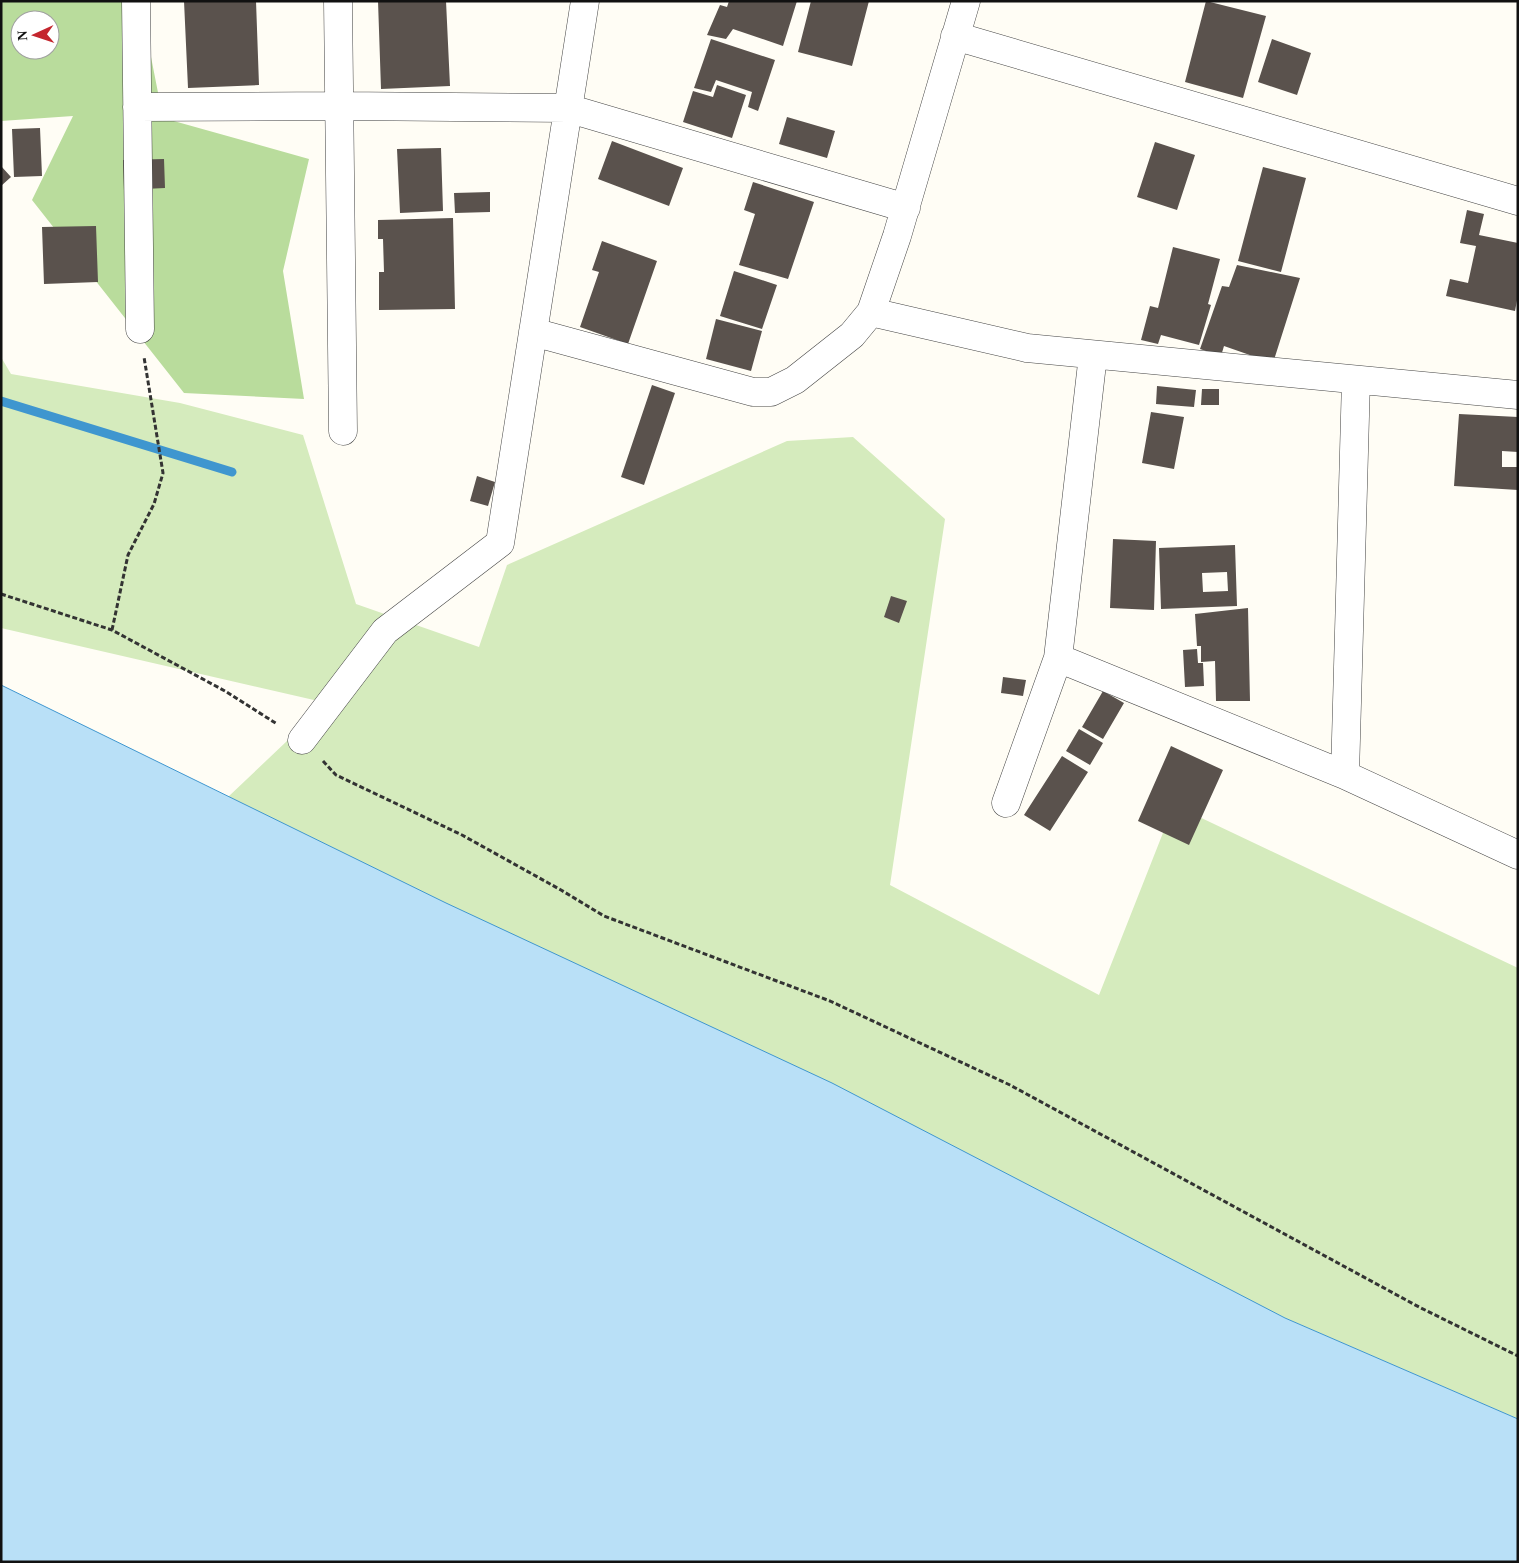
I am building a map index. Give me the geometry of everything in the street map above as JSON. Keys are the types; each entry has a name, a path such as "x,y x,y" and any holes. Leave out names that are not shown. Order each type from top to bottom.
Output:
{"street":[{"path":"136,1 140,329"},
{"path":"338,1 343,430"},
{"path":"302,740 385,631 500,543 585,1"},
{"path":"533,332 752,392 771,392 795,380 852,335 871,312 906,208 966,1"},
{"path":"956,36 1518,201"},
{"path":"137,107 567,108 906,208"},
{"path":"871,312 1026,348 1518,395"},
{"path":"1006,803 1058,658 1094,355"},
{"path":"1345,775 1356,380"},
{"path":"1058,658 1345,775 1518,855"}],"path":[{"path":"112,630 128,555 154,504 164,473 140,329"},
{"path":"1,594 112,630 225,690 302,740 336,774 462,835 562,890 604,916 830,1001 1010,1085 1419,1308 1518,1356"}],"green space":[{"path":"1,1 140,1 163,118 309,159 283,271 304,399 184,393 32,200 73,116 1,121"},
{"path":"1,357 11,374 180,403 303,435 356,604 479,647 507,565 787,441 853,437 945,519 890,885 1099,995 1174,805 1518,968 1518,1419 1285,1318 228,797 327,703 1,628"}],"water":[{"path":"1,685 446,903 832,1083 1285,1318 1518,1419 1518,1562 1,1562"}],"building":[{"path":"184,1 256,1 259,85 188,88"},
{"path":"378,1 446,1 450,86 381,89"},
{"path":"729,1 797,1 783,46 733,29 726,39 707,35 720,5 727,7"},
{"path":"811,1 869,1 852,66 798,52"},
{"path":"1206,1 1266,16 1243,98 1185,82"},
{"path":"711,39 775,60 758,111 748,107 752,92 716,80 711,92 694,88"},
{"path":"1272,39 1311,53 1297,95 1258,82"},
{"path":"717,85 746,95 732,138 683,122 693,91 713,97"},
{"path":"787,117 835,131 827,158 779,144"},
{"path":"40,128 42,176 14,177 12,129"},
{"path":"612,141 683,168 669,206 598,179"},
{"path":"1155,142 1195,155 1177,210 1137,197"},
{"path":"441,148 443,211 400,213 397,149"},
{"path":"164,159 165,188 124,190 123,160"},
{"path":"1,166 11,177 1,186"},
{"path":"1263,167 1306,178 1281,272 1238,261"},
{"path":"753,182 814,202 788,279 739,265 755,214 744,210"},
{"path":"490,192 490,212 455,213 454,193"},
{"path":"1467,210 1484,214 1479,235 1518,243 1518,295 1515,311 1446,296 1450,279 1468,283 1476,246 1460,243"},
{"path":"453,218 455,309 379,310 379,272 384,272 383,239 378,239 378,220"},
{"path":"96,226 98,282 44,284 42,227"},
{"path":"602,241 657,261 628,344 580,327 599,272 592,270"},
{"path":"1173,247 1220,259 1208,304 1211,305 1199,345 1161,335 1158,344 1141,340 1150,306 1158,308"},
{"path":"1237,265 1300,278 1273,363 1224,346 1221,356 1200,349 1222,286 1229,287"},
{"path":"734,271 777,285 762,329 720,316"},
{"path":"716,319 762,331 751,371 706,359"},
{"path":"652,385 675,393 644,485 621,477"},
{"path":"1157,386 1196,390 1194,407 1156,404"},
{"path":"1202,389 1219,389 1219,405 1201,405"},
{"path":"1151,412 1184,417 1174,469 1142,463"},
{"path":"1459,414 1518,417 1518,452 1502,451 1502,467 1518,467 1518,490 1454,486"},
{"path":"477,476 495,482 488,506 470,501"},
{"path":"1113,539 1156,541 1154,610 1110,608"},
{"path":"1235,545 1237,606 1161,609 1159,548","holes":["1227,572 1228,591 1203,592 1202,573"]},
{"path":"891,596 907,601 899,623 884,617"},
{"path":"1248,608 1250,701 1216,701 1215,661 1201,662 1201,646 1197,646 1195,614"},
{"path":"1197,649 1198,663 1203,663 1204,686 1185,687 1183,650"},
{"path":"1003,677 1026,680 1023,696 1001,693"},
{"path":"1103,691 1124,703 1103,739 1082,727"},
{"path":"1079,729 1103,743 1090,765 1066,751"},
{"path":"1171,746 1223,770 1189,845 1138,821"},
{"path":"1062,756 1088,772 1050,831 1024,815"}],"waterway":[{"path":"1,401 232,472"}]}
